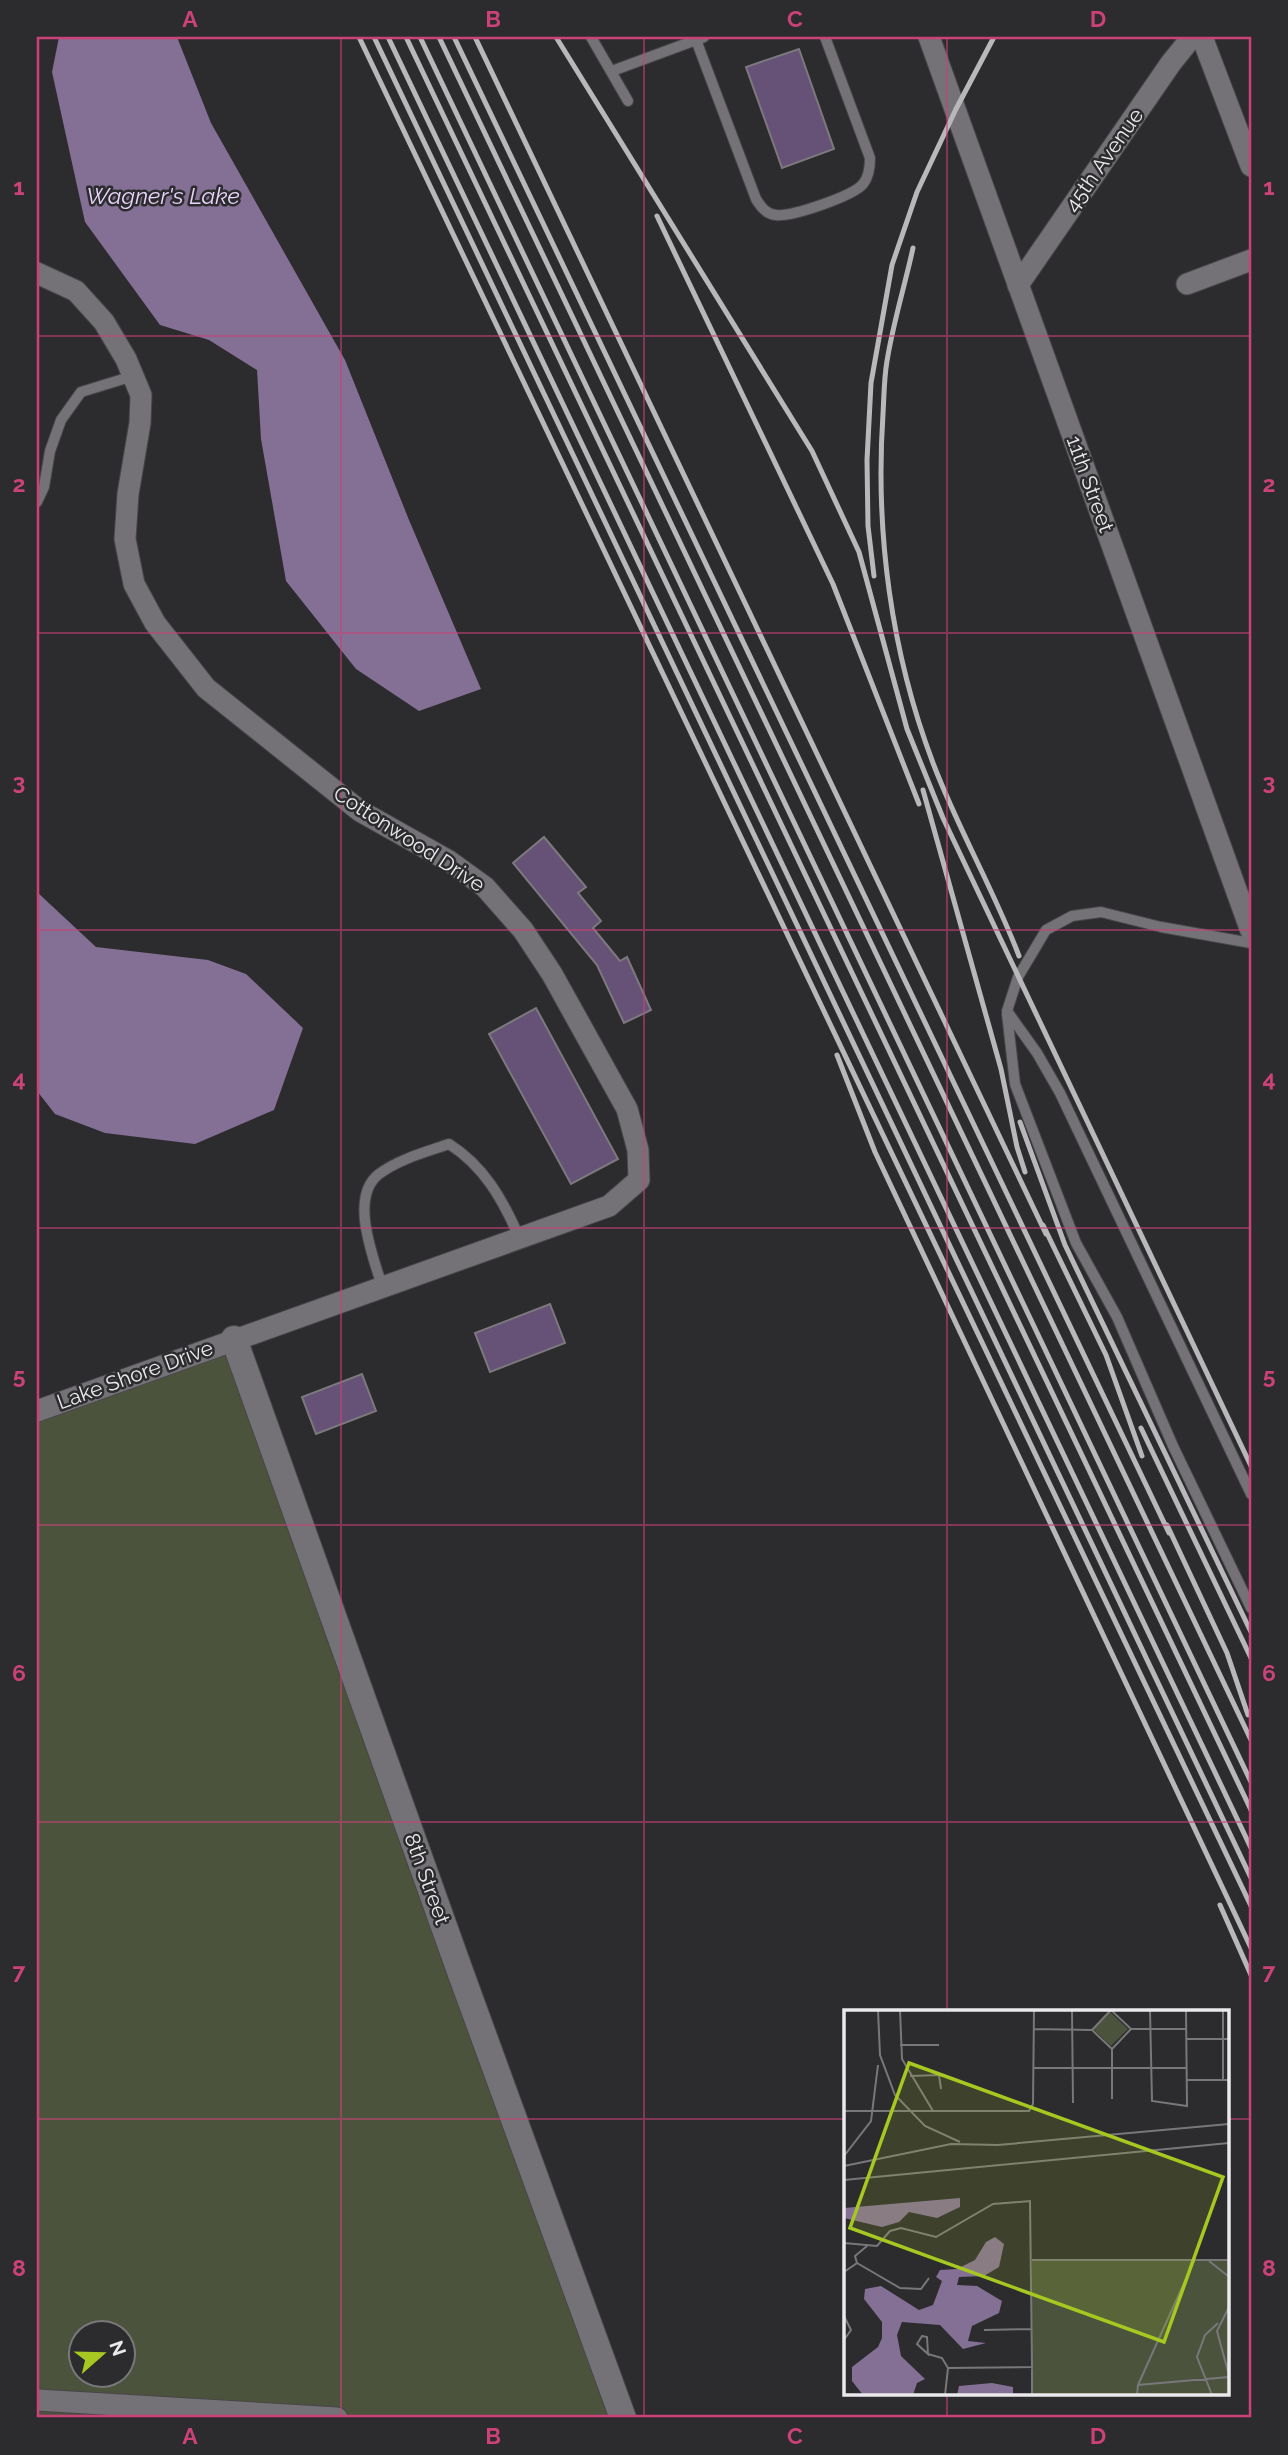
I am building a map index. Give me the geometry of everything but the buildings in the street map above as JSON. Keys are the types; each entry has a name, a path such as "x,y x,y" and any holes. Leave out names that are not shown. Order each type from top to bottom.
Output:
{"street":[{"name":"11th Street","path":"929,37 1251,931"},
{"name":"45th Avenue","path":"1018,285 1171,63 1192,37"},
{"path":"1202,37 1251,166"},
{"path":"1187,284 1251,260"},
{"name":"Cottonwood Drive","path":"37,273 76,291 104,322 126,359 141,395 125,539 134,584 155,623 206,688 275,745 360,811 449,861 485,887 523,929 552,974 627,1109 638,1150 639,1180 609,1206 234,1339"},
{"name":"Lake Shore Drive","path":"37,1411 234,1339"},
{"name":"8th Street","path":"234,1339 465,1987 623,2418"},
{"path":"37,2400 337,2418"}],"lane":[{"path":"591,37 628,101"},
{"path":"612,71 700,38 756,198 762,209 773,215 788,215 853,192 864,183 869,169 870,158 825,37"},
{"path":"37,502 44,487 50,452 61,420 81,392 133,376"},
{"path":"1251,943 1161,927 1101,912 1072,916 1046,930 1018,977 1007,1011 1015,1084 1076,1243 1117,1317 1173,1446 1251,1608"},
{"path":"1007,1011 1037,1053 1060,1093 1251,1494"},
{"path":"382,1286 366,1232 367,1191 377,1175 397,1163 449,1144 472,1162 504,1202 519,1237"}],"green space":[{"path":"234,1339 623,2418 37,2418 37,1411"}],"water":[{"name":"Wagner's Lake","path":"59,37 177,37 211,123 345,360 481,689 419,711 356,669 286,581 261,439 257,370 209,340 160,325 85,222 52,72"},
{"path":"37,892 96,947 208,960 246,974 303,1028 274,1110 195,1144 105,1133 55,1114 37,1091"}],"railway":[{"path":"359,37 1251,1906"},
{"path":"374,37 1251,1878"},
{"path":"388,37 1251,1848"},
{"path":"406,37 1251,1810"},
{"path":"420,37 1251,1782"},
{"path":"439,37 1251,1740"},
{"path":"454,37 1169,1533"},
{"path":"475,37 1046,1234"},
{"path":"556,37 812,451 859,552 907,729 943,818 1251,1466"},
{"path":"874,576 868,526 867,460 871,383 892,265 917,192 994,37"},
{"path":"657,216 833,584 919,804"},
{"path":"913,248 892,333 885,381 881,458 884,547 889,591 906,678 918,721 953,812 999,907 1019,956"},
{"path":"923,790 1001,1069 1017,1147 1025,1172"},
{"path":"837,1055 875,1152 1251,1948"},
{"path":"1020,1122 1065,1245 1251,1632"},
{"path":"1043,1225 1106,1355 1142,1456"},
{"path":"1141,1428 1251,1658"},
{"path":"1167,1525 1227,1653 1248,1715"},
{"path":"1220,1905 1251,1975"}]}
